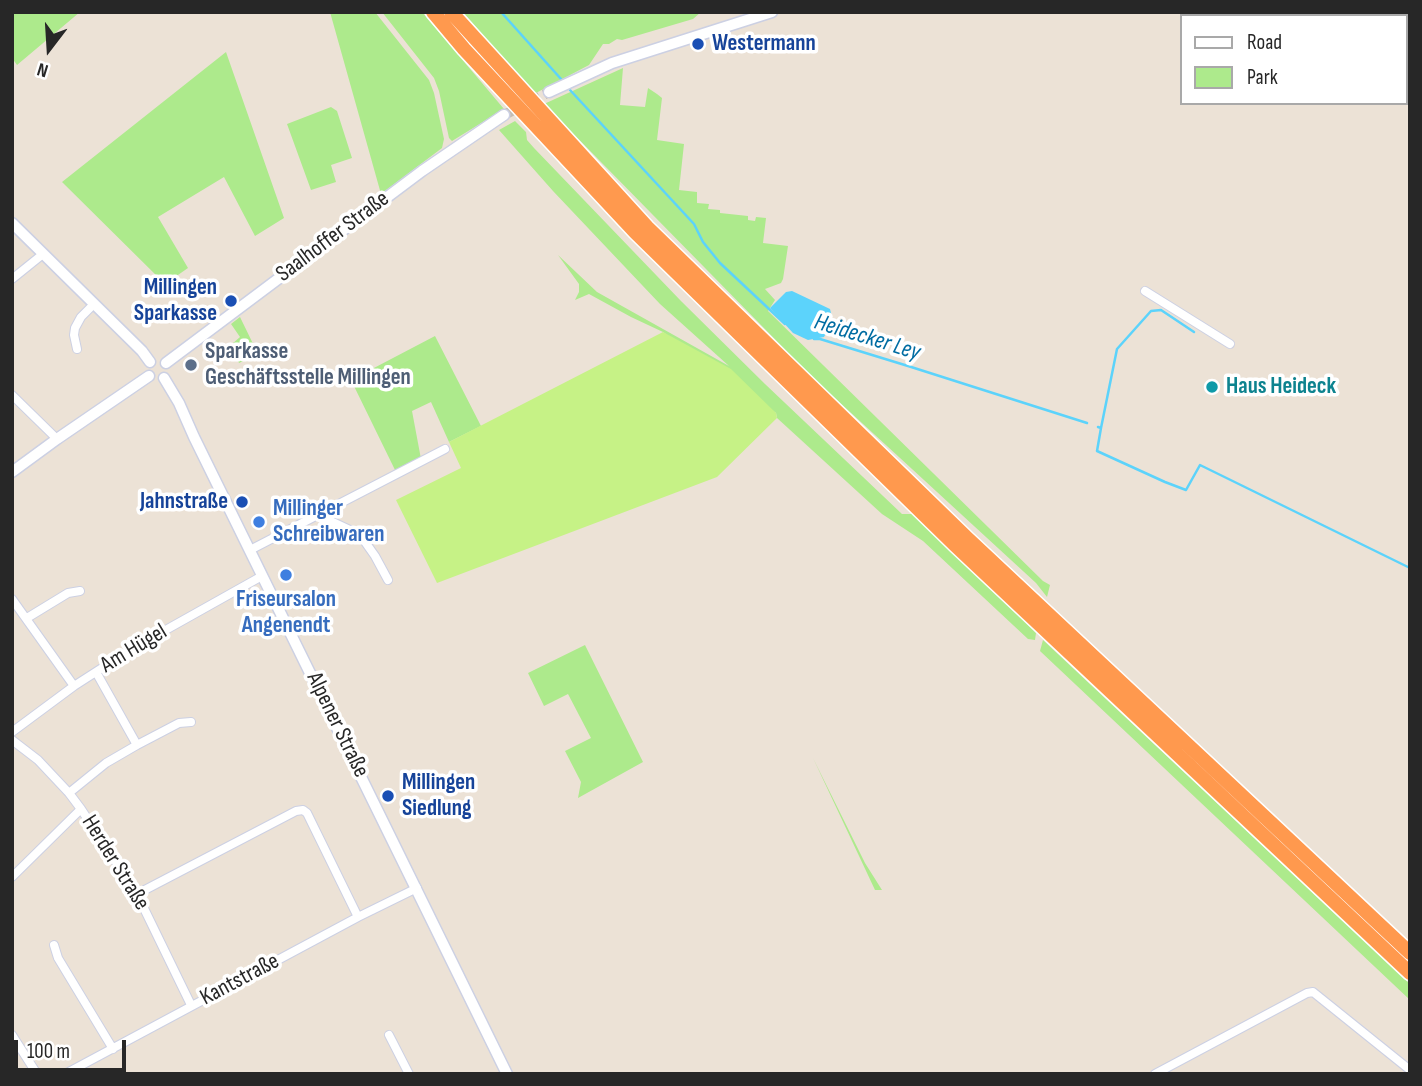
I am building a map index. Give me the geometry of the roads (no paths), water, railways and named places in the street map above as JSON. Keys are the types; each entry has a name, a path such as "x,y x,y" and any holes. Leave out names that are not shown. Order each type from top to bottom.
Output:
{"highway":[{"path":"433,12 464,49 644,242 956,545 1410,973"},
{"path":"451,12 667,247 967,538 1410,953"}],"street":[{"path":"549,92 612,63 772,12"},
{"name":"Saalhoffer Straße","path":"166,363 411,179 503,114"},
{"path":"12,223 150,362"},
{"path":"12,279 43,254"},
{"path":"1145,291 1230,344"},
{"path":"77,349 75,328 81,317 94,304"},
{"path":"149,376 158,380 168,373 166,363 160,359 150,362"},
{"path":"149,376 150,362"},
{"path":"12,472 149,376"},
{"name":"Alpener Straße","path":"164,378 179,403 507,1074"},
{"path":"12,395 57,439"},
{"path":"250,550 445,449"},
{"path":"318,514 363,539 388,580"},
{"name":"Am Hügel","path":"12,732 96,672 262,576"},
{"path":"27,618 68,593 80,591"},
{"path":"12,599 75,686"},
{"path":"96,672 136,745"},
{"path":"69,793 106,763 136,745 179,723 191,722"},
{"name":"Herder Straße","path":"12,740 38,760 81,809 137,894 191,1005"},
{"path":"13,875 81,809"},
{"path":"137,894 296,811 303,810 307,813 358,917"},
{"name":"Kantstraße","path":"65,1074 191,1005 417,888"},
{"path":"54,945 58,958 113,1049"},
{"path":"1155,1074 1313,992 1410,1070"},
{"path":"12,1035 37,1074"},
{"path":"389,1035 409,1074"}],"water":[{"path":"792,291 830,309 831,325 824,337 808,340 793,333 770,308 786,292"}],"waterway":[{"path":"501,12 561,79"},
{"name":"Heidecker Ley","path":"570,90 694,224 703,242 720,263 785,324"},
{"path":"1101,428 1117,349 1151,311 1161,310 1194,332"},
{"name":"Heidecker Ley","path":"814,339 1087,423"},
{"name":"Heidecker Ley","path":"1098,427 1101,428 1097,451 1165,482 1186,490 1200,465 1410,568"}],"tunnel":[{"path":"504,115 549,92"}],"place":[{"name":"Westermann","path":"698,44"},
{"name":"Millingen Sparkasse","path":"231,301"},
{"name":"Sparkasse Geschäftsstelle Millingen","path":"191,365"},
{"name":"Haus Heideck","path":"1212,387"},
{"name":"Jahnstraße","path":"242,502"},
{"name":"Millinger Schreibwaren","path":"259,522"},
{"name":"Friseursalon Angenendt","path":"286,575"},
{"name":"Millingen Siedlung","path":"388,796"}]}
